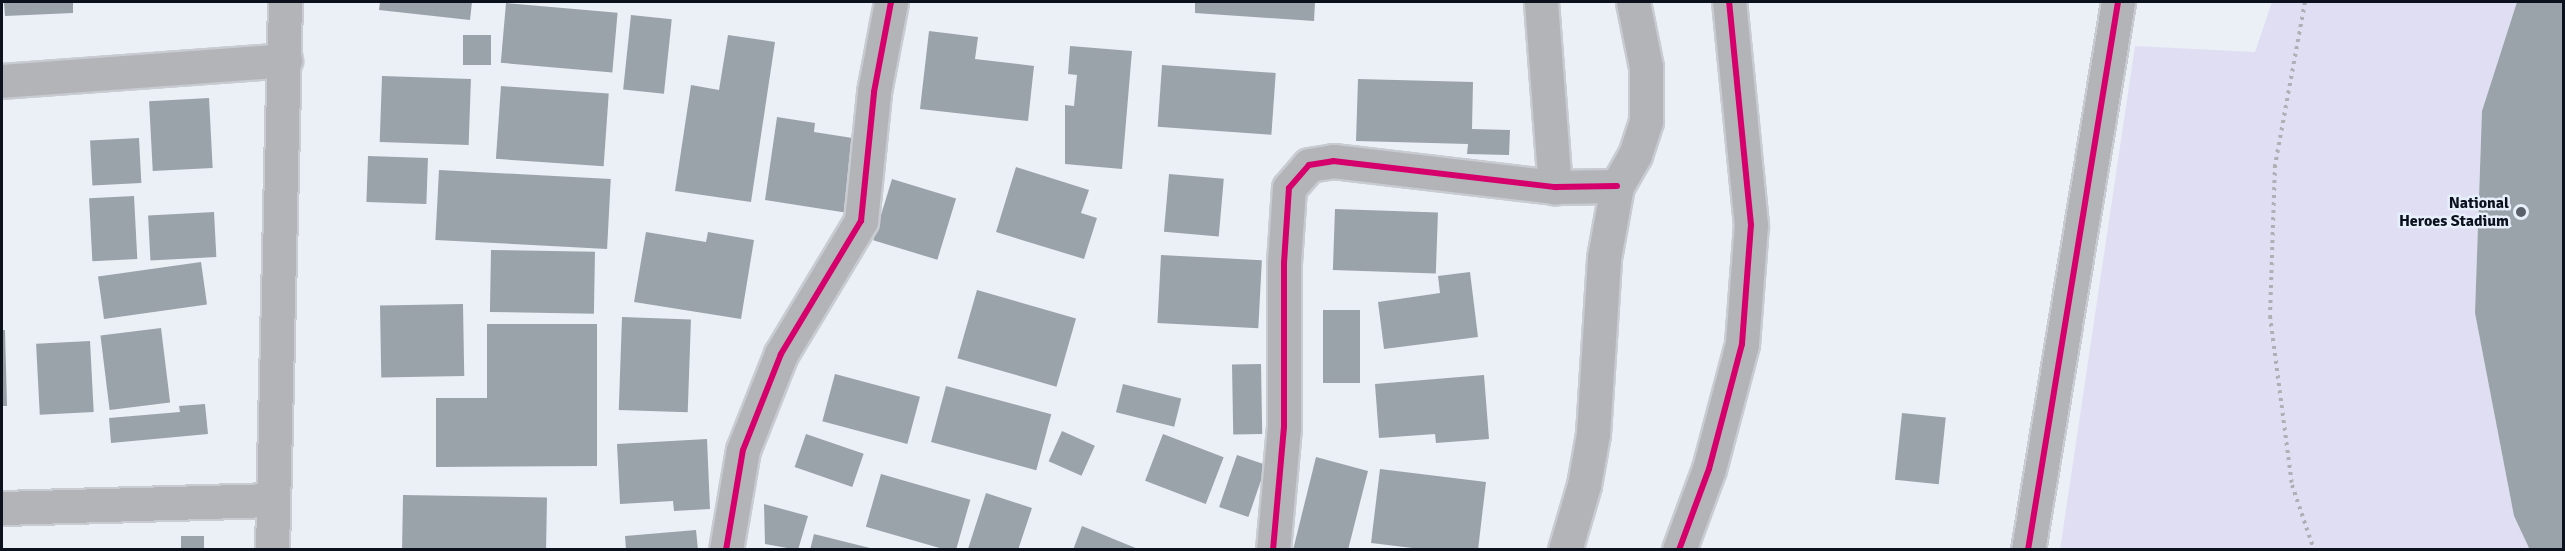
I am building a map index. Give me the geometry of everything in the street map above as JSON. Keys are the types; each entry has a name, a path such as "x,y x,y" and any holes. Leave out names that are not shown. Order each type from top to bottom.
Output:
{"street":[{"path":"272,549 285,2"},
{"path":"726,549 743,450 781,354 861,221 874,92 891,2"},
{"path":"1540,2 1555,187"},
{"path":"1565,549 1584,485 1593,434 1604,258 1617,186 1635,155 1646,121 1646,67 1633,2"},
{"path":"1679,549 1709,469 1742,344 1751,225 1729,2"},
{"path":"2028,549 2118,2"},
{"path":"2,81 285,60"},
{"path":"1273,549 1284,426 1284,263 1289,188 1309,165 1333,161 1555,187 1617,186"},
{"path":"2,508 272,500"}],"path":[{"path":"2305,2 2275,165 2270,316 2292,484 2314,549"}],"shaded area":[{"path":"2272,2 2517,2 2482,111 2475,313 2514,516 2530,549 2060,550 2135,46 2255,52"}],"building":[{"path":"4,2 73,2 73,13 5,16"},
{"path":"380,2 472,2 470,20 379,10"},
{"path":"1195,2 1315,2 1314,21 1195,13"},
{"name":"National Heroes Stadium","path":"2517,2 2564,2 2564,550 2530,550 2514,516 2475,313 2482,111"},
{"path":"506,3 618,13 612,73 501,63"},
{"path":"631,15 672,19 664,94 623,90"},
{"path":"929,31 978,37 975,59 1034,66 1028,121 920,109"},
{"path":"463,35 491,35 491,65 463,65"},
{"path":"728,35 775,42 751,202 675,191 691,85 719,90"},
{"path":"1070,46 1132,51 1122,169 1065,164 1065,105 1074,106 1077,75 1068,74"},
{"path":"1162,65 1276,73 1271,135 1158,127"},
{"path":"382,76 471,79 469,145 380,142"},
{"path":"1358,79 1473,82 1472,129 1510,130 1509,155 1467,154 1468,144 1356,141"},
{"path":"501,86 609,94 604,166 496,159"},
{"path":"209,98 213,168 153,171 149,101"},
{"path":"777,117 815,123 814,132 859,139 848,213 765,200"},
{"path":"139,138 141,183 92,186 90,141"},
{"path":"368,156 428,158 426,204 366,202"},
{"path":"1016,167 1089,190 1081,213 1097,218 1084,259 996,232"},
{"path":"439,170 611,179 607,249 435,240"},
{"path":"1169,174 1224,179 1219,237 1164,232"},
{"path":"892,179 956,199 937,260 873,240"},
{"path":"134,196 137,259 92,261 89,198"},
{"path":"1335,209 1438,213 1436,274 1333,270"},
{"path":"214,212 216,257 150,260 148,215"},
{"path":"646,232 706,242 708,232 754,240 741,319 634,302"},
{"path":"491,250 595,252 594,314 490,312"},
{"path":"1161,255 1262,260 1258,328 1157,323"},
{"path":"201,262 207,305 104,319 98,276"},
{"path":"1470,272 1478,337 1384,349 1378,302 1440,293 1438,276"},
{"path":"977,290 1076,318 1056,387 957,358"},
{"path":"463,304 464,376 381,377 380,305"},
{"path":"1323,310 1360,310 1360,383 1323,383"},
{"path":"622,317 691,319 688,412 619,410"},
{"path":"487,324 597,324 597,466 436,467 436,398 487,398"},
{"path":"161,328 170,402 110,410 100,335"},
{"path":"2,330 5,330 7,406 2,406"},
{"path":"90,341 94,412 40,415 36,344"},
{"path":"1261,364 1262,434 1233,434 1232,365"},
{"path":"835,374 920,397 907,444 822,421"},
{"path":"1484,375 1489,439 1436,443 1435,434 1379,438 1375,384"},
{"path":"1123,384 1181,399 1174,427 1116,412"},
{"path":"946,386 1051,414 1036,470 931,442"},
{"path":"205,404 208,434 111,443 109,418 180,412 179,406"},
{"path":"1902,413 1946,418 1939,484 1895,480"},
{"path":"1062,431 1095,446 1081,476 1049,461"},
{"path":"806,434 864,454 852,487 795,467"},
{"path":"1163,434 1224,457 1206,504 1145,481"},
{"path":"707,439 710,509 674,511 673,501 620,504 617,444"},
{"path":"1237,455 1266,465 1248,517 1219,507"},
{"path":"1316,457 1368,471 1348,550 1293,550"},
{"path":"1380,469 1486,482 1478,550 1429,550 1371,543"},
{"path":"881,474 970,500 956,550 947,550 866,527"},
{"path":"986,493 1032,508 1018,550 968,549"},
{"path":"403,495 547,498 546,550 402,550"},
{"path":"764,504 808,516 798,550 765,544"},
{"path":"1082,526 1138,549 1138,550 1073,550"},
{"path":"696,530 698,550 626,550 625,536"},
{"path":"814,534 874,549 874,550 810,550"},
{"path":"181,536 204,536 204,550 181,550"}],"cycle path":[{"path":"726,550 743,450 781,354 861,221 874,92 891,2"},
{"path":"1679,550 1709,469 1742,344 1751,225 1729,2"},
{"path":"2028,550 2118,2"},
{"path":"1273,550 1284,426 1284,263 1289,188 1309,165 1333,161 1555,187 1617,186"}],"place":[{"name":"National Heroes Stadium","path":"2521,212"}]}
